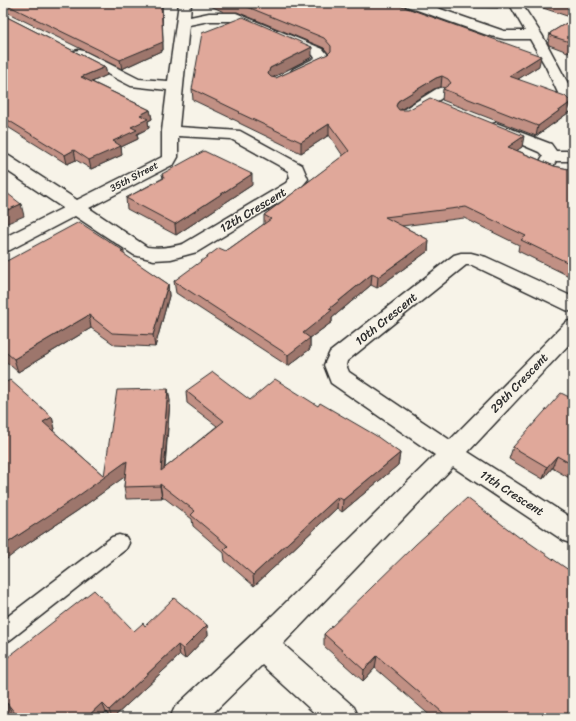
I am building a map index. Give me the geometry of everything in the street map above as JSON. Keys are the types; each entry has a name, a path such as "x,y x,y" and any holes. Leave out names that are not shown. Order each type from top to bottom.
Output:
{"street":[{"name":"35th Street","path":"3,246 168,160 170,156 170,132 185,3"},
{"path":"412,3 492,32 504,35 535,35"},
{"path":"515,3 535,35 560,67 573,108"},
{"path":"183,22 209,17 236,17 318,52 322,56 322,60 289,76"},
{"path":"66,47 136,83 175,86"},
{"path":"404,116 438,100"},
{"path":"479,122 545,148 548,161 573,156"},
{"name":"12th Crescent","path":"76,208 141,251 154,254 171,253 190,248 292,187 299,179 296,169 234,134 170,132"},
{"path":"3,160 76,208"},
{"name":"10th Crescent","path":"458,446 339,377 335,365 338,357 461,259 479,261 573,305"},
{"name":"29th Crescent","path":"186,718 263,646 573,326"},
{"name":"11th Crescent","path":"458,446 573,533"},
{"path":"263,646 343,718"}],"lane":[{"path":"3,633 119,544"}],"building":[{"path":"3,3 161,3 163,42 120,60"},
{"path":"238,3 393,3 541,56 509,76 565,96 571,102 538,126 443,89 451,83 448,79 442,76 436,78 398,101 396,106 399,110 408,110 430,98 524,136 508,147 554,166 573,170 573,265 521,240 526,236 466,207 385,217 429,240 378,277 372,274 329,309 332,310 303,333 310,338 288,355 174,281 219,248 226,251 271,219 264,215 349,151 329,124 301,142 192,89 202,33 243,17 312,47 270,68 268,74 271,77 276,78 328,54 331,51 331,46 324,38"},
{"path":"560,3 573,3 573,7"},
{"path":"3,15 105,67 81,77 150,110 140,115 148,119 131,127 137,130 113,141 121,146 89,160 74,150 65,155 3,117"},
{"path":"573,19 573,43 551,36 550,33"},
{"path":"204,151 252,174 175,224 126,198 164,178 162,174"},
{"path":"3,190 21,204 3,212"},
{"path":"79,222 124,251 121,252 168,284 153,335 112,333 89,315 14,359 3,350 3,263"},
{"path":"213,372 250,400 275,379 318,406 320,403 375,435 400,453 343,500 338,497 253,575 224,550 228,546 191,515 195,511 160,484 160,486 124,487 127,461 74,499 3,546 3,384 10,380 52,417 43,422 104,476 117,390 168,389 161,471 224,421 186,391"},
{"path":"573,392 573,465 557,456 547,467 513,447 561,393 569,397"},
{"path":"467,498 520,538 521,537 573,573 573,718 449,718 377,656 364,670 324,634 416,544"},
{"path":"94,590 134,631 143,623 145,626 174,598 207,625 183,649 178,645 109,710 102,703 86,718 19,718 7,703 3,706 3,661"}]}
